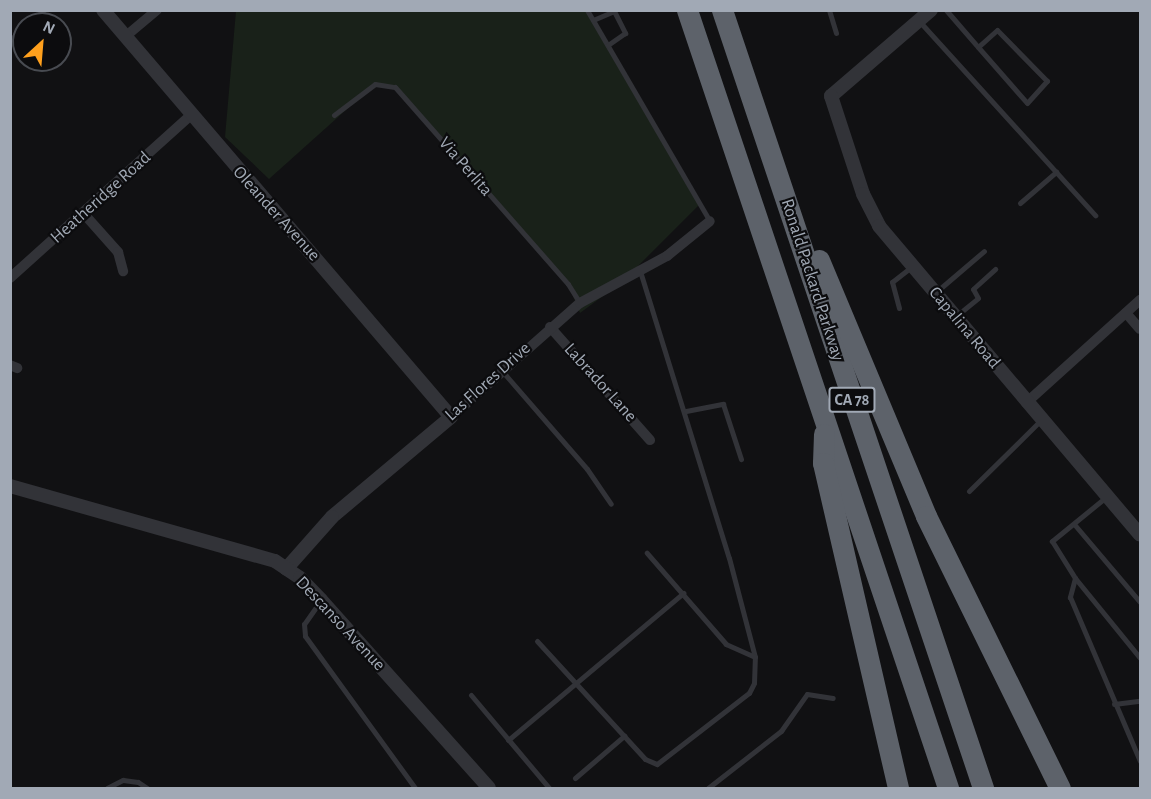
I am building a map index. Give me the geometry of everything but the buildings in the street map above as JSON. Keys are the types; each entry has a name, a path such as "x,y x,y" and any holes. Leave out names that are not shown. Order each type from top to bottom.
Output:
{"highway":[{"name":"Ronald Packard Parkway","path":"687,10 948,789"},
{"name":"Ronald Packard Parkway","path":"722,10 983,789"},
{"path":"757,113 926,516 1059,789"},
{"path":"825,418 823,463 898,789"}],"street":[{"name":"Oleander Avenue","path":"103,10 190,116 389,341 451,417"},
{"path":"126,36 157,10"},
{"path":"919,21 932,10"},
{"name":"Capalina Road","path":"919,21 831,96 863,194 879,226 1026,403 1140,535"},
{"name":"Heatheridge Road","path":"10,279 85,215 190,116"},
{"path":"85,215 118,252 123,271"},
{"name":"Las Flores Drive","path":"286,568 332,517 451,417 550,327 580,303 667,255 710,221"},
{"path":"1026,403 1140,300"},
{"path":"1126,313 1140,328"},
{"name":"Labrador Lane","path":"550,327 650,440"},
{"name":"Descanso Avenue","path":"10,486 257,553 286,568 321,600 489,789"}],"lane":[{"path":"587,10 710,221"},
{"path":"829,10 836,33"},
{"path":"946,10 978,48 1027,103 1047,81 997,30 978,48"},
{"path":"592,20 614,12 625,33 608,45"},
{"path":"919,21 1095,215"},
{"name":"Via Perlita","path":"334,115 375,84 395,87 568,284 580,303"},
{"path":"1020,203 1056,172"},
{"path":"935,293 984,251"},
{"path":"899,308 892,282 912,266"},
{"path":"537,641 645,759 657,764 749,693 754,683 755,657 686,411 640,269"},
{"path":"954,317 978,298 973,289 995,269"},
{"path":"501,371 587,469 611,504"},
{"path":"686,411 723,404 741,459"},
{"path":"969,491 1041,420"},
{"path":"1107,496 1053,542 1074,578 1140,658"},
{"path":"1074,524 1140,602"},
{"path":"648,553 726,644 755,657"},
{"path":"1074,578 1070,597 1140,761"},
{"path":"508,740 683,593"},
{"path":"321,600 304,624 305,636 415,789"},
{"path":"471,694 549,789"},
{"path":"708,789 781,731 807,694 833,698"},
{"path":"1114,704 1140,702"},
{"path":"575,778 624,736"},
{"path":"107,789 123,780 138,782 147,789"}],"shaded area":[{"path":"236,11 589,11 700,204 622,282 580,313 568,284 395,87 375,84 269,179 225,137"}]}
